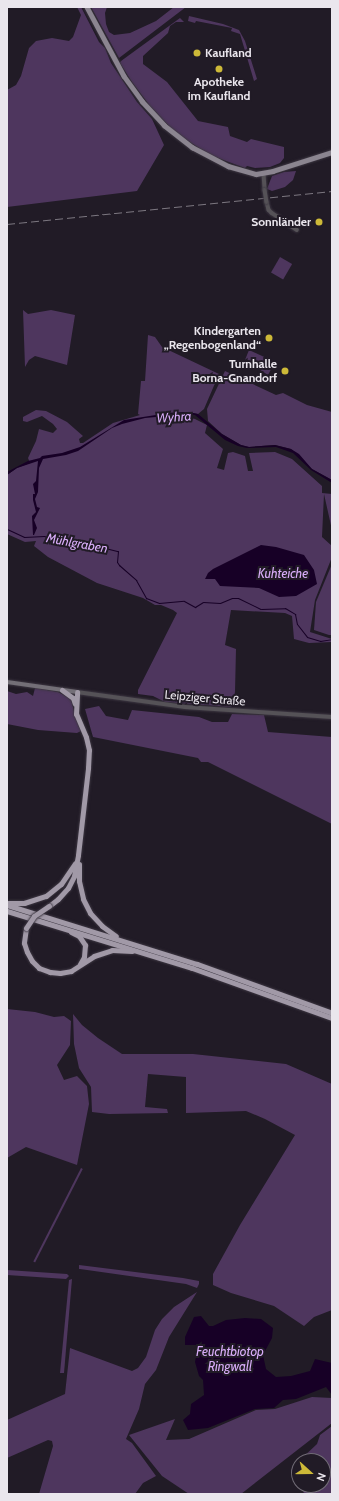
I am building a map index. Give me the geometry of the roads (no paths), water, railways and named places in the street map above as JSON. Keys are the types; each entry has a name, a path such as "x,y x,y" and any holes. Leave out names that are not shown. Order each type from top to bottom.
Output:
{"highway":[{"path":"62,690 73,698 76,714 85,732 89,750 78,855 74,876 68,888 58,899 34,916 26,928 24,943 32,961 39,968 50,972 60,973 77,967 94,956 112,950 126,950 148,954"},
{"path":"75,705 76,692"},
{"path":"7,904 24,903 36,900 54,891 71,870 78,855"},
{"path":"78,855 79,881 83,899 90,914 102,926 122,940"},
{"path":"7,904 197,964 332,1013"},
{"path":"7,910 148,954 332,1018"},
{"path":"64,927 79,936 85,945 84,957 77,967"}],"main road":[{"path":"87,7 124,76 151,112 168,129 192,147 218,161 244,171 264,174 332,152"},
{"path":"7,682 76,692"}],"street":[{"path":"264,174 265,190 269,210 275,216 297,230"},
{"name":"Leipziger Straße","path":"76,692 185,707 332,717"}],"water":[{"path":"188,412 198,414 222,434 241,445 249,447 275,445 291,449 299,454 312,469 332,480 332,483 311,470 293,453 276,447 247,448 238,446 225,440 195,415 188,414 145,418 112,428 78,451 66,455 43,459 39,468 38,492 35,499 37,507 40,508 34,520 37,528 33,535 32,516 36,512 33,500 33,494 35,494 33,484 36,481 38,461 17,468 7,475 7,472 28,461 40,458 42,456 62,453 80,447 124,420 162,414"},
{"name":"Kuhteiche","path":"261,545 276,547 304,555 314,570 317,584 296,596 279,597 259,588 220,586 215,579 205,579 208,573 213,569"},
{"name":"Feuchtbiotop Ringwall","path":"201,1316 209,1326 213,1326 226,1320 245,1318 261,1319 273,1328 272,1338 263,1355 266,1369 276,1377 291,1376 310,1371 315,1359 332,1363 332,1395 326,1387 296,1399 283,1400 274,1408 255,1409 208,1428 188,1430 183,1420 190,1414 191,1404 204,1395 203,1380 199,1376 195,1362 198,1345 185,1345 185,1337 194,1317"}],"waterway":[{"name":"Mühlgraben","path":"7,529 24,537 44,536 59,541 85,543 118,551 117,562 119,565 136,580 146,598 159,603 184,601 195,607 203,602 220,603 232,598 238,598 261,609 285,608 295,614 297,624 307,637 320,641 332,639"}],"railway":[{"path":"7,224 332,191"}],"place":[{"name":"Kaufland","path":"197,53"},
{"name":"Apotheke im Kaufland","path":"219,69"},
{"name":"Sonnländer","path":"319,222"},
{"name":"Kindergarten „Regenbogenland“","path":"269,338"},
{"name":"Turnhalle Borna-Gnandorf","path":"285,371"}],"water label":[{"name":"Wyhra","path":"174,417"}]}
